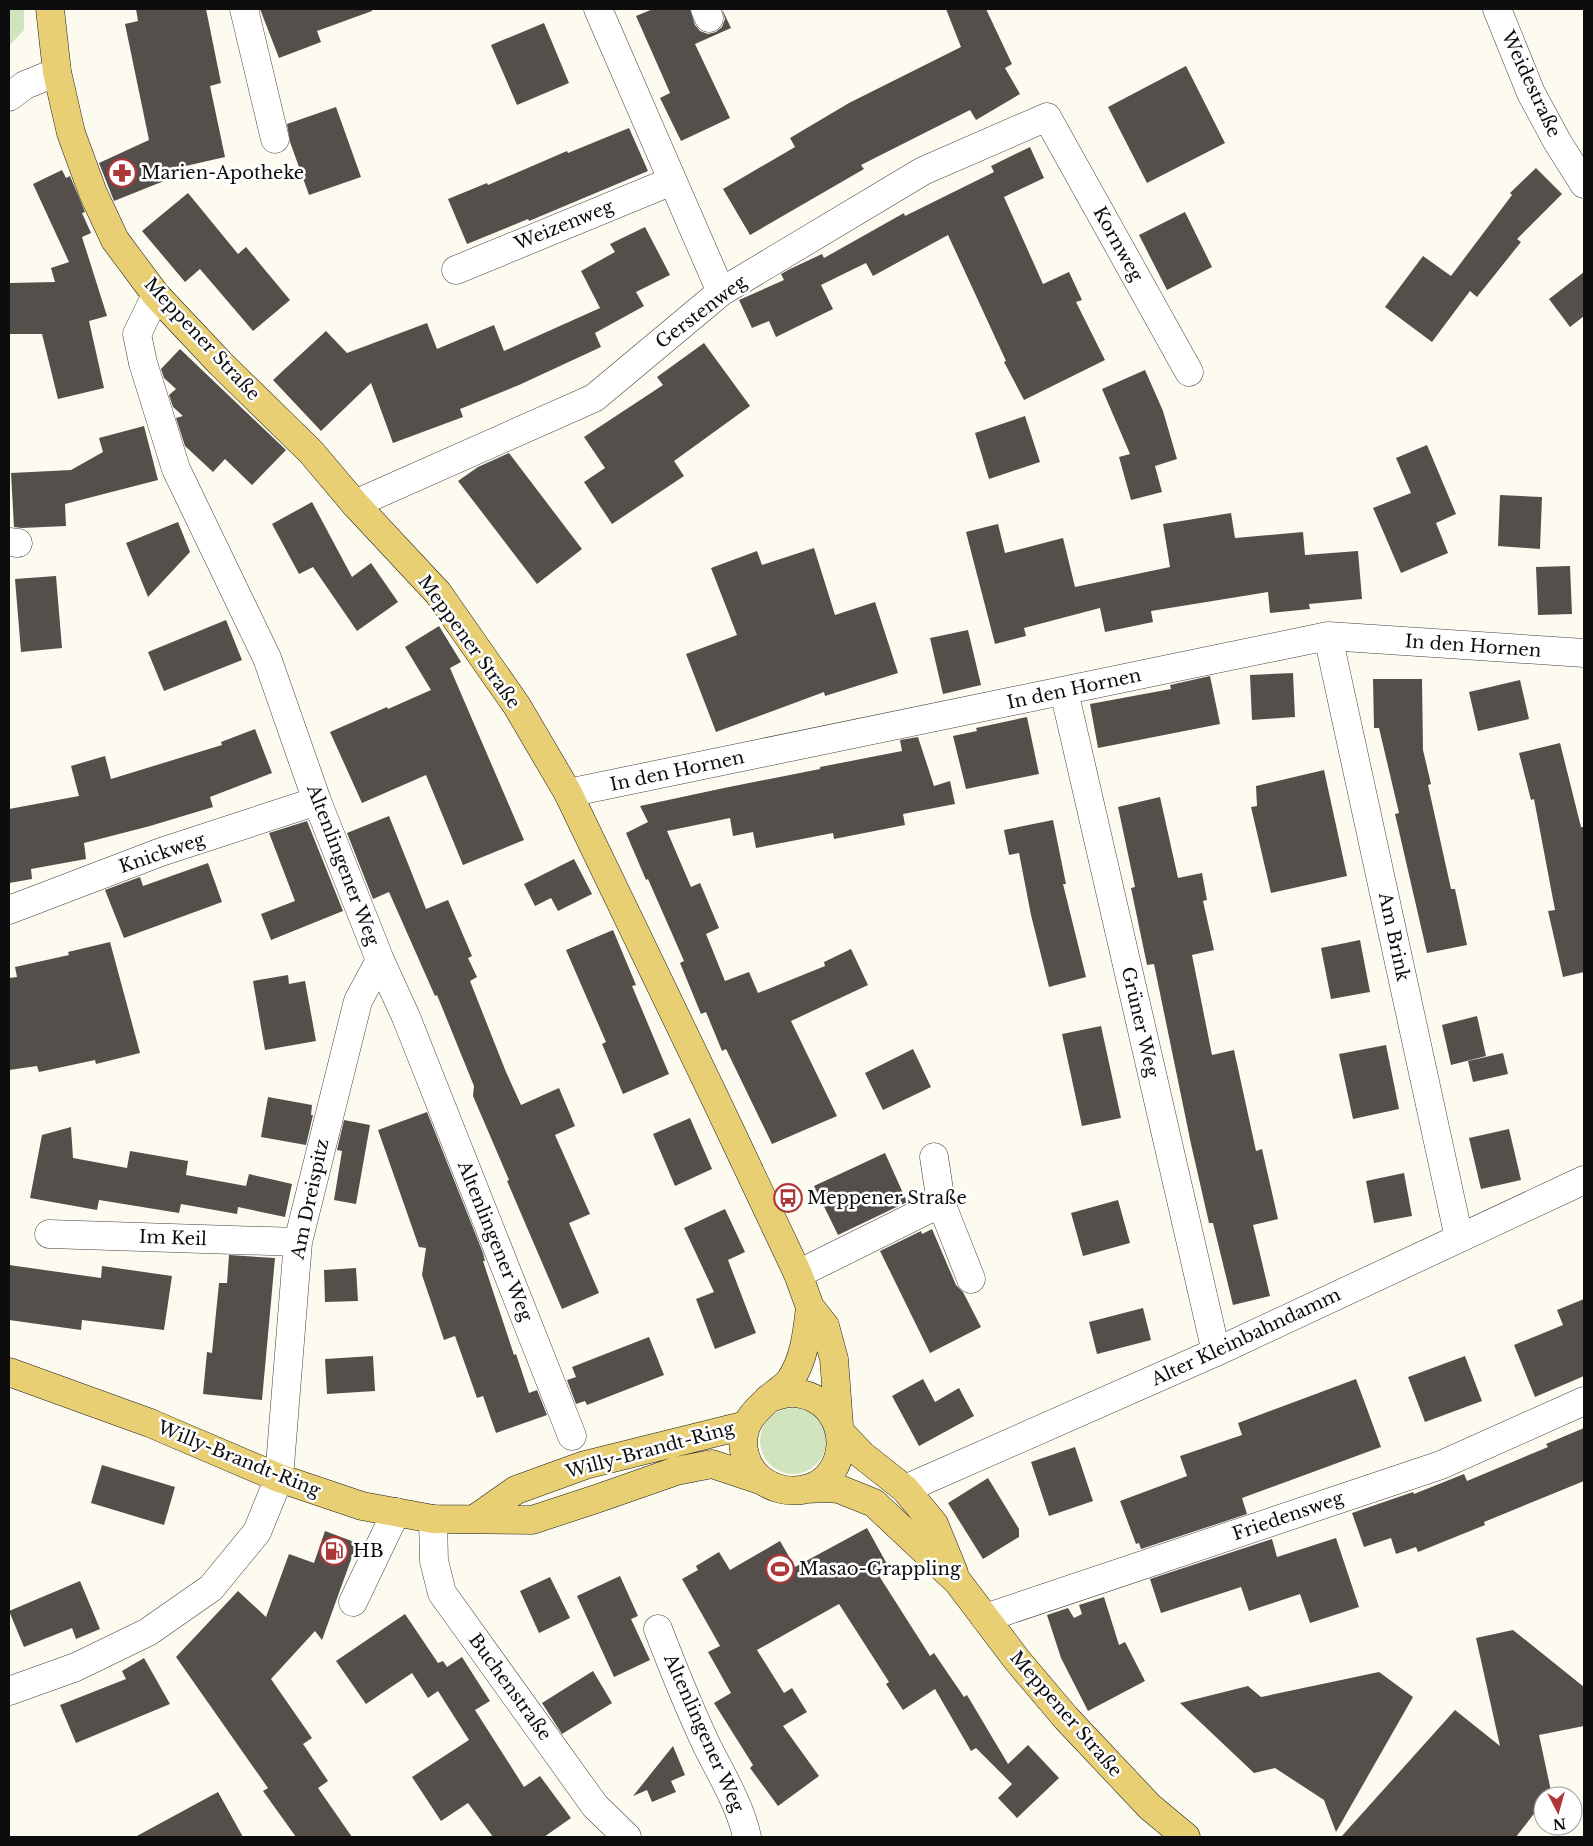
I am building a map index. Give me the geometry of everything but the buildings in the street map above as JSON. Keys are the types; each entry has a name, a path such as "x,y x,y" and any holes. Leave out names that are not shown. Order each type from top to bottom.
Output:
{"main road":[{"name":"Meppener Straße","path":"50,9 57,72 71,133 93,193 116,240 156,295 220,363 311,452 438,593 517,706 568,793 798,1274 810,1307 825,1326 834,1359 840,1429 862,1455 905,1489 934,1524 958,1582"},
{"name":"Meppener Straße","path":"768,1399 790,1381 803,1354 810,1307"},
{"name":"Willy-Brandt-Ring","path":"9,1372 150,1422 279,1478 362,1506 434,1519 532,1520 676,1471 712,1464 763,1481"},
{"path":"784,1394 801,1394 817,1399 830,1410 840,1429 841,1448 838,1462 830,1474 819,1483 806,1489 783,1491 763,1481 752,1470 745,1456 743,1440 746,1425 755,1410 768,1399 784,1394"},
{"name":"Willy-Brandt-Ring","path":"476,1518 516,1490 585,1465 746,1425"},
{"name":"Meppener Straße","path":"806,1489 839,1489 874,1503 958,1582 1017,1660 1066,1718 1150,1807 1186,1837"}],"street":[{"path":"244,9 275,139"},
{"name":"Weidestraße","path":"1497,9 1531,93 1558,143 1584,184"},
{"path":"604,11 672,181 721,292"},
{"path":"9,98 25,85 57,72"},
{"name":"Gerstenweg","path":"356,504 594,398 721,292 923,171 1047,117"},
{"name":"Kornweg","path":"1047,117 1189,372"},
{"name":"Weizenweg","path":"456,270 672,181"},
{"name":"Altenlingener Weg","path":"156,295 137,334 143,363 176,469 266,658 317,801 380,960 406,1017 572,1436"},
{"name":"In den Hornen","path":"568,793 1328,636 1584,653"},
{"name":"Am Brink","path":"1328,636 1459,1238"},
{"name":"Grüner Weg","path":"1064,691 1216,1352"},
{"name":"Knickweg","path":"9,910 161,852 317,801"},
{"name":"Am Dreispitz","path":"9,1690 76,1668 148,1632 210,1588 257,1532 279,1478 298,1242 358,1001 380,960"},
{"path":"934,1157 941,1203 971,1279"},
{"name":"Alter Kleinbahndamm","path":"905,1489 1216,1352 1584,1180"},
{"path":"798,1274 941,1203"},
{"name":"Im Keil","path":"49,1234 298,1242"},
{"name":"Friedensweg","path":"986,1618 1441,1465 1584,1401"},
{"path":"353,1602 396,1512"},
{"name":"Buchenstraße","path":"434,1519 434,1561 442,1593 595,1806 627,1837"},
{"name":"Altenlingener Weg","path":"658,1629 706,1744 743,1818 747,1837"}],"green space":[{"path":"24,9 24,30 9,46 9,11"},
{"path":"793,1408 806,1410 816,1418 824,1428 826,1441 824,1454 816,1464 806,1472 793,1474 780,1472 770,1464 762,1454 760,1441 762,1428 770,1418 780,1410"}],"place":[{"name":"Marien-Apotheke","path":"122,173"},
{"name":"Meppener Straße","path":"788,1198"},
{"name":"HB","path":"334,1551"},
{"name":"Masao-Grappling","path":"780,1569"}]}
